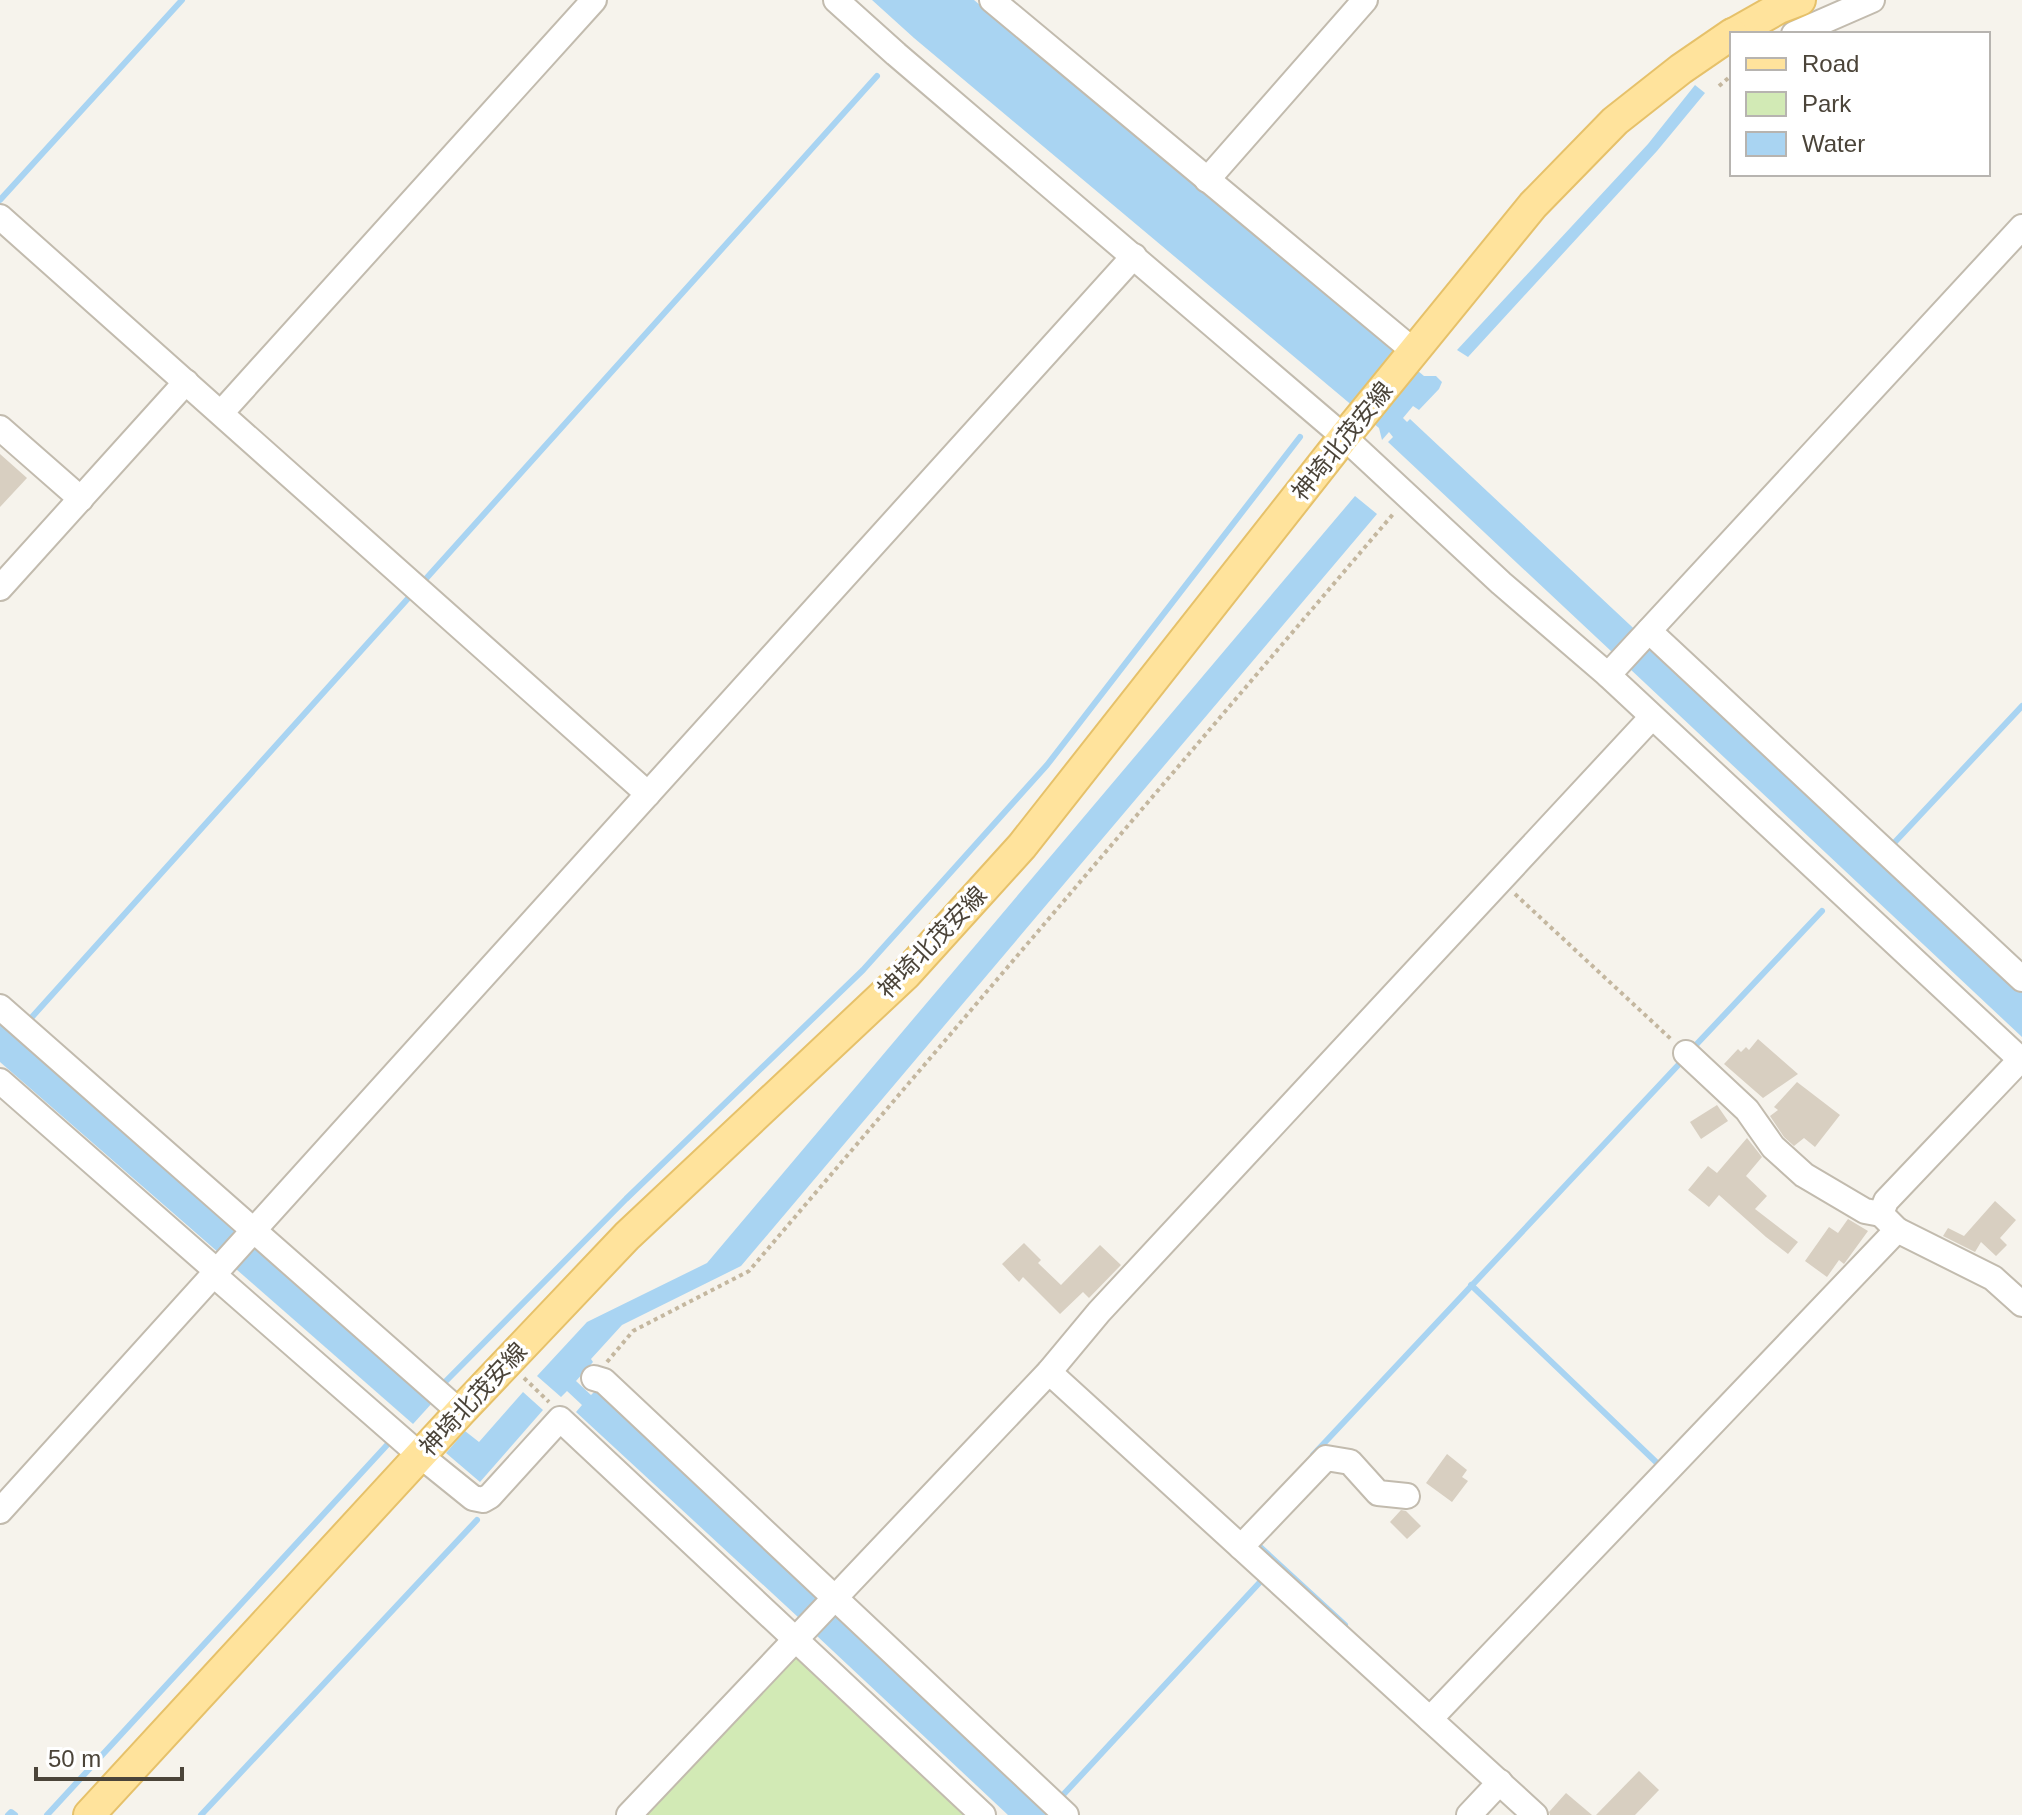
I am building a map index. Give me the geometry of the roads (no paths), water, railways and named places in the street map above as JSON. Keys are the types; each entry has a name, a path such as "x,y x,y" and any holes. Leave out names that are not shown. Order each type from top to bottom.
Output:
{"main road":[{"name":"神埼北茂安線","path":"1737,32 1779,8 1800,0"},
{"name":"神埼北茂安線","path":"89,1815 460,1412 627,1236 906,974 1022,846 1350,430 1533,205 1615,121 1681,69 1730,36"}],"street":[{"path":"221,413 594,0"},
{"path":"836,0 1134,256 1350,430 1408,496 1501,583 1608,675 2021,1060 1886,1201 1889,1222"},
{"path":"992,0 1415,352"},
{"path":"1207,180 1365,0"},
{"path":"1799,32 1872,0"},
{"path":"0,217 648,794"},
{"path":"1608,675 2022,227"},
{"path":"0,1511 1134,256"},
{"path":"0,588 186,382"},
{"path":"0,428 81,499"},
{"path":"1638,643 2022,979"},
{"path":"629,1815 1049,1372 1099,1312 1652,717"},
{"path":"0,1007 460,1412"},
{"path":"1686,1053 1747,1110 1773,1147 1804,1175 1865,1211 1993,1278 2022,1304"},
{"path":"0,1081 211,1266 214,1275 473,1498 483,1500 490,1496 560,1419 983,1815"},
{"path":"1430,1719 1889,1222"},
{"path":"1049,1372 1535,1815"},
{"path":"594,1378 604,1381 823,1610 1066,1815"},
{"path":"1241,1547 1326,1458 1350,1462 1378,1493 1407,1496"},
{"path":"1469,1815 1500,1782"}],"water":[{"path":"872,0 974,0 1424,376 1436,376 1442,382 1439,389 1419,410 1413,406 1403,418 1407,422 1410,419 2022,992 2022,1037 1629,668 1620,644 1612,652 1388,442 1393,437 1389,432 1382,440 1379,428"},
{"path":"1695,85 1705,93 1657,151 1468,357 1457,350 1648,144"},
{"path":"1355,496 1377,514 741,1266 622,1325 576,1381 591,1395 597,1389 820,1596 813,1604 831,1621 839,1614 1053,1815 1008,1815 817,1636 824,1629 806,1612 799,1618 576,1412 582,1405 567,1391 561,1397 537,1376 587,1322 707,1263"},
{"path":"0,1023 238,1232 219,1253 0,1062"},
{"path":"255,1247 433,1402 413,1424 236,1269"},
{"path":"523,1392 543,1410 480,1482 446,1453 465,1431 479,1442"}],"waterway":[{"path":"0,200 182,0"},
{"path":"423,582 877,76"},
{"path":"445,1382 626,1199 863,970 1047,765 1300,437"},
{"path":"32,1017 412,594"},
{"path":"1894,843 2022,706"},
{"path":"1694,1047 1822,911"},
{"path":"1313,1455 1682,1061"},
{"path":"1471,1285 1656,1462"},
{"path":"47,1815 387,1445"},
{"path":"201,1815 477,1520"},
{"path":"1258,1545 1345,1625"},
{"path":"1062,1796 1261,1581"},
{"path":"8,1815 11,1812 15,1815"}]}
